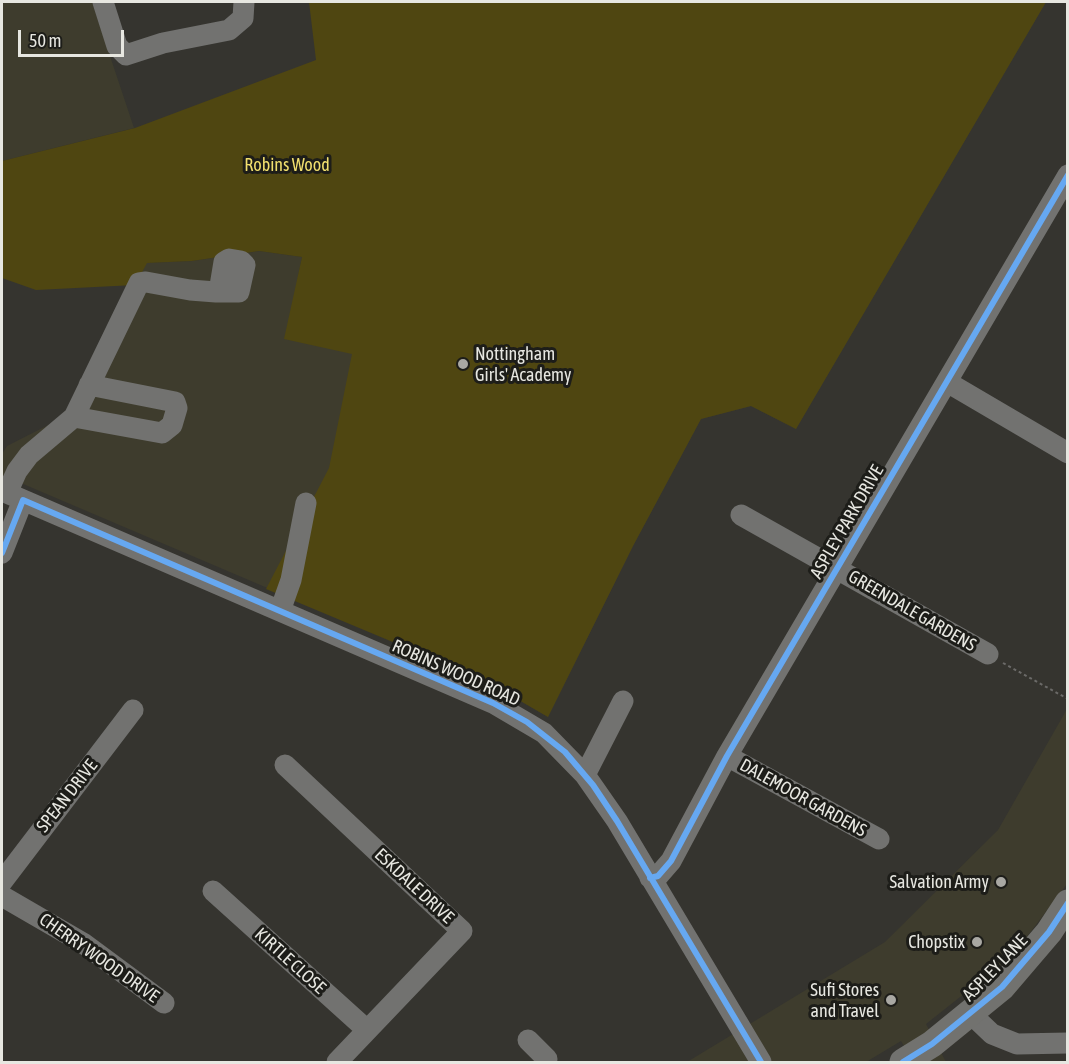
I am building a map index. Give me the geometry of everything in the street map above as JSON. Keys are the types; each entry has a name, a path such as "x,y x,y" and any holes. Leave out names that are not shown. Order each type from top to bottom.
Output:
{"main road":[{"name":"ASPLEY LANE","path":"903,1062 987,1002 1025,963 1068,903"}],"street":[{"path":"103,2 117,46 126,55 163,43 229,30 243,18 244,2"},
{"name":"ASPLEY PARK DRIVE","path":"650,878 658,876 671,861 727,756 946,382 1064,188"},
{"path":"2,553 10,495 16,471 29,455 74,417 139,283 219,292"},
{"path":"946,382 1068,453"},
{"path":"74,417 162,433 172,425 177,408 175,402 89,384"},
{"name":"ROBINS WOOD ROAD","path":"10,495 513,713 558,746 585,775 617,821 761,1062"},
{"path":"280,611 291,580 306,503"},
{"name":"GREENDALE GARDENS","path":"741,515 988,654"},
{"path":"585,775 623,701"},
{"name":"SPEAN DRIVE","path":"2,882 133,710"},
{"name":"DALEMOOR GARDENS","path":"727,756 879,839"},
{"name":"ESKDALE DRIVE","path":"286,765 462,931 337,1062"},
{"name":"KIRTLE CLOSE","path":"213,891 367,1030"},
{"name":"CHERRY WOOD DRIVE","path":"2,896 83,943 164,1004"},
{"path":"972,1014 992,1034 1011,1042 1068,1043"}],"path":[{"path":"988,654 1068,699"}],"shaded area":[{"path":"2,2 92,2 134,128 2,161"},
{"name":"Nottingham Girls' Academy","path":"1046,2 796,429 751,406 701,419 633,546 548,717 486,681 2,475 2,454 7,446 62,418 146,263 192,261 259,251 302,257 297,283"},
{"path":"1067,709 1067,884 1013,955 926,1024 946,1062 914,1062 901,1041 866,1062 687,1062 885,942 998,830"}],"green space":[{"name":"Robins Wood","path":"309,2 1046,2 796,429 751,406 701,419 633,546 548,717 486,681 266,589 329,468 352,354 284,339 302,257 259,251 192,261 147,263 135,285 36,290 2,278 2,161 135,128 316,60"}],"cycle path":[{"path":"650,878 658,876 671,861 727,756 1068,175"},
{"path":"2,553 23,500 493,703 527,722 565,752 593,785 617,821 761,1062"},
{"path":"903,1062 932,1044 1002,987 1049,932 1068,903"}],"place":[{"name":"Nottingham Girls' Academy","path":"463,364"},
{"name":"Salvation Army","path":"1001,882"},
{"name":"Chopstix","path":"977,942"},
{"name":"Sufi Stores and Travel","path":"891,1000"}]}
